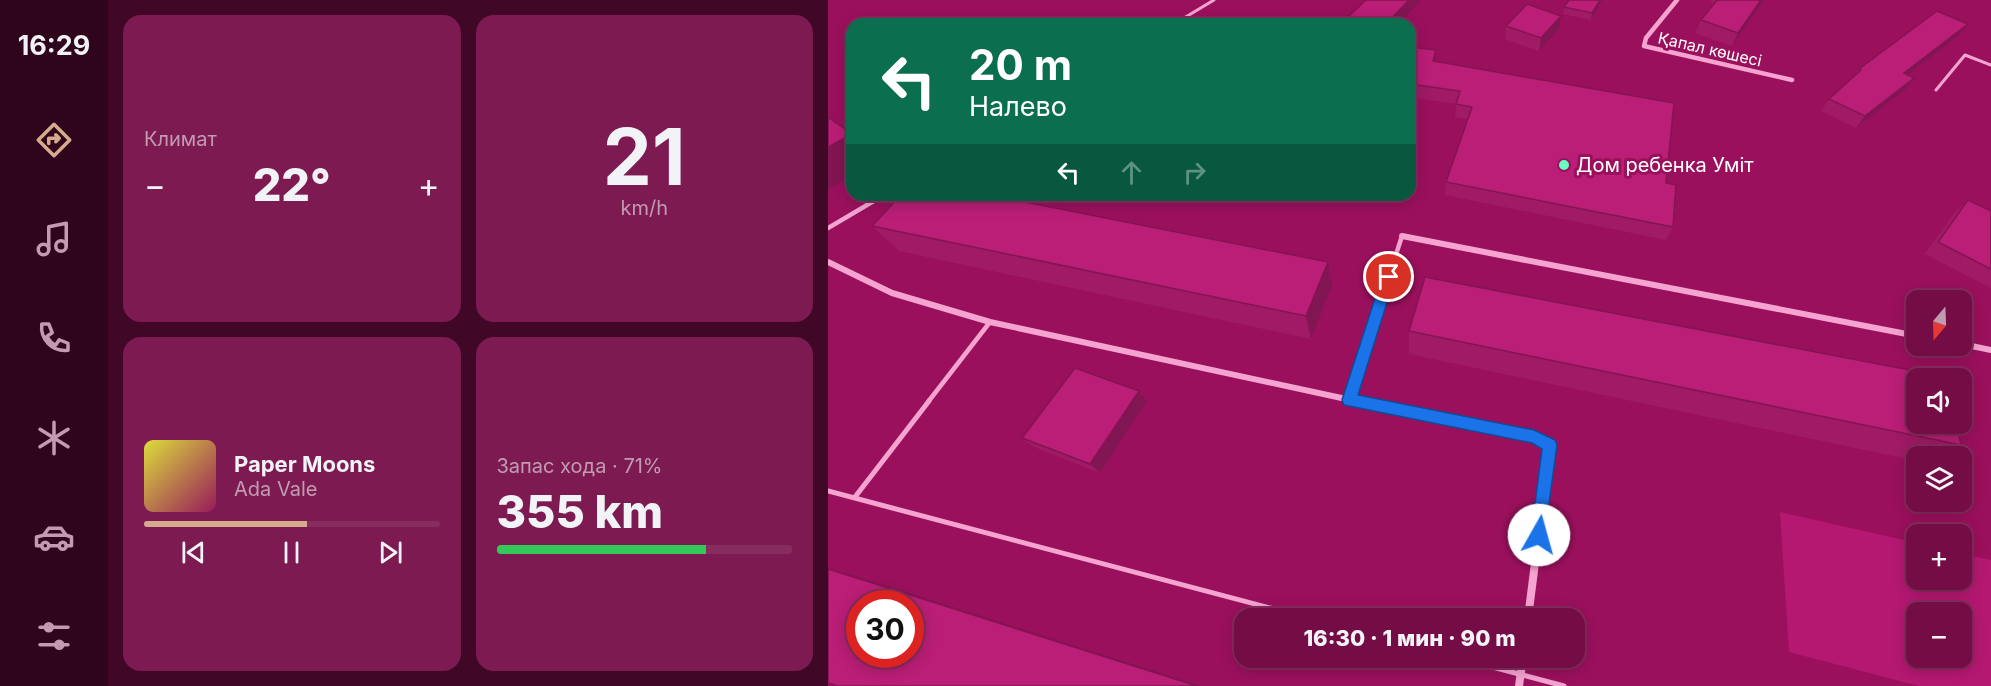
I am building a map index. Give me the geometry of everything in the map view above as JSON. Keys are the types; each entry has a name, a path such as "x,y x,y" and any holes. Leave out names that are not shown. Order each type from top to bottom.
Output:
{"street":[{"name":"Қапал көшесі","path":"1677,0 1646,38 1644,46 1792,80"},
{"path":"1402,236 1906,334"},
{"path":"828,262 891,293 990,322 1349,400 1534,436 1550,445 1529,608"},
{"path":"1972,346 1991,350"},
{"path":"1519,686 1522,668"}],"lane":[{"path":"1184,18 1214,0"},
{"path":"1936,90 1965,55 1991,65"},
{"path":"828,228 874,201"},
{"path":"1349,400 1402,236"},
{"path":"855,497 990,322"},
{"path":"828,491 1271,608"},
{"path":"1498,668 1564,686"}],"shaded area":[{"path":"1780,512 1906,541 1906,590 1972,590 1972,556 1991,560 1991,686 1919,686 1789,652"}],"building":[{"path":"1366,0 1409,0 1392,18 1347,18"},
{"path":"1569,0 1600,0 1592,13 1564,7"},
{"path":"1717,0 1761,0 1738,33 1701,20"},
{"path":"1527,4 1561,16 1541,38 1506,26"},
{"path":"1937,11 1968,24 1904,73 1914,78 1865,116 1829,99 1861,70 1859,69"},
{"name":"Дом ребенка Умiт","path":"1416,48 1436,50 1433,61 1674,103 1666,183 1676,185 1673,227 1446,182 1472,107 1456,104 1460,91 1416,85"},
{"path":"828,117 846,130 846,137 828,147"},
{"path":"1968,200 1991,211 1991,269 1938,242"},
{"path":"895,201 1020,201 1328,262 1306,316 872,226"},
{"path":"1425,277 1906,369 1906,434 1409,331"},
{"path":"1075,368 1139,391 1090,464 1022,438"},
{"path":"1908,434 1958,434 1961,445"},
{"path":"828,569 894,590 846,590 846,668 924,668 924,599 1197,686 837,686 828,683"}],"place":[{"name":"Дом ребенка Умiт","path":"1564,165"}],"route":[{"path":"1389,277 1349,400 1534,436 1550,445 1539,535"}]}
